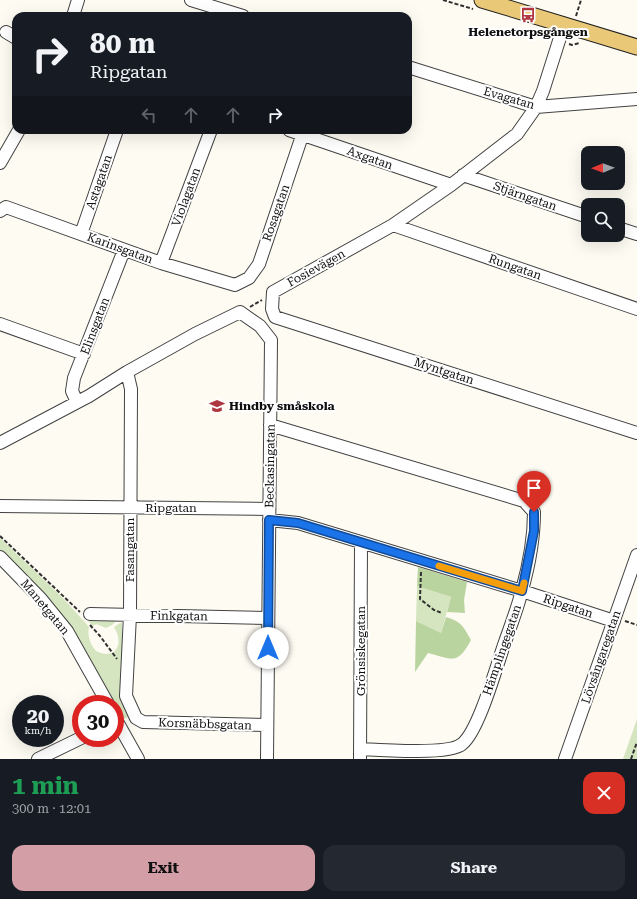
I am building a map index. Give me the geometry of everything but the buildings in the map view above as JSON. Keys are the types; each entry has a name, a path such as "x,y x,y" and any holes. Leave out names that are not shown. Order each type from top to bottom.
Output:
{"main road":[{"path":"482,0 637,47"}],"street":[{"path":"74,12 78,0"},
{"path":"191,0 230,12"},
{"name":"Fosievägen","path":"273,292 392,225 450,185 517,134 536,107 568,26"},
{"name":"Evagatan","path":"412,68 536,107 637,99"},
{"path":"0,163 17,134"},
{"name":"Astagatan","path":"80,234 116,134"},
{"name":"Violagatan","path":"161,263 209,134"},
{"name":"Rosagatan","path":"235,285 249,278 259,264 302,134"},
{"name":"Axgatan","path":"309,134 450,185"},
{"name":"Stjärngatan","path":"463,175 581,215"},
{"name":"Karinsgatan","path":"2,208 161,263 235,285"},
{"name":"Rungatan","path":"392,225 637,309"},
{"path":"625,230 637,234"},
{"name":"Elinsgatan","path":"77,402 72,391 74,378 124,250"},
{"name":"Myntgatan","path":"273,292 272,309 275,316 637,433"},
{"path":"0,443 89,396 126,372 195,334 240,312"},
{"name":"Beckasingatan","path":"240,312 260,326 271,340 267,759"},
{"path":"0,324 84,354"},
{"name":"Fasangatan","path":"126,372 131,389 130,615 126,696 136,718 143,722"},
{"name":"Hämplingegatan","path":"270,425 524,501 534,512 534,531 522,591 486,699 473,729 462,745 451,749 360,754"},
{"name":"Ripgatan","path":"0,506 130,508 269,514 522,591 614,621"},
{"name":"Grönsiskegatan","path":"360,754 361,543"},
{"name":"Lövsångaregatan","path":"566,759 637,555"},
{"name":"Manetgatan","path":"0,558 41,599 67,631 103,695"},
{"name":"Finkgatan","path":"86,617 130,615 268,618"},
{"name":"Korsnäbbsgatan","path":"143,722 268,725"},
{"path":"124,734 138,759"},
{"path":"38,759 72,742"}],"path":[{"path":"568,26 581,0"},
{"name":"Fosievägen","path":"240,312 273,292"},
{"path":"0,536 86,617 118,661 128,667"},
{"path":"417,560 421,571 420,599 434,610 442,613"},
{"path":"631,759 637,742"}],"green space":[{"path":"0,538 62,597 89,627 88,633 92,645 96,651 103,654 108,654 116,649 118,639 114,627 122,623 122,695 106,695 77,644 0,555"},
{"path":"418,567 467,582 464,600 465,613 447,612 451,597 417,586"},
{"path":"417,586 451,597 441,633 416,621"},
{"path":"446,617 462,625 471,640 462,654 458,657 448,658 428,653 415,672 416,621 441,633"},
{"path":"86,619 117,620 106,628 96,624 93,626"},
{"path":"124,706 130,716 124,718"},
{"path":"637,719 637,759 623,759"}],"slow traffic":[{"path":"439,566 522,591 524,583"}],"place":[{"name":"Helenetorpsgången","path":"528,15"},
{"name":"Hindby småskola","path":"217,406"}],"route":[{"path":"268,648 269,520 298,523 522,591 534,531 534,512"}]}
